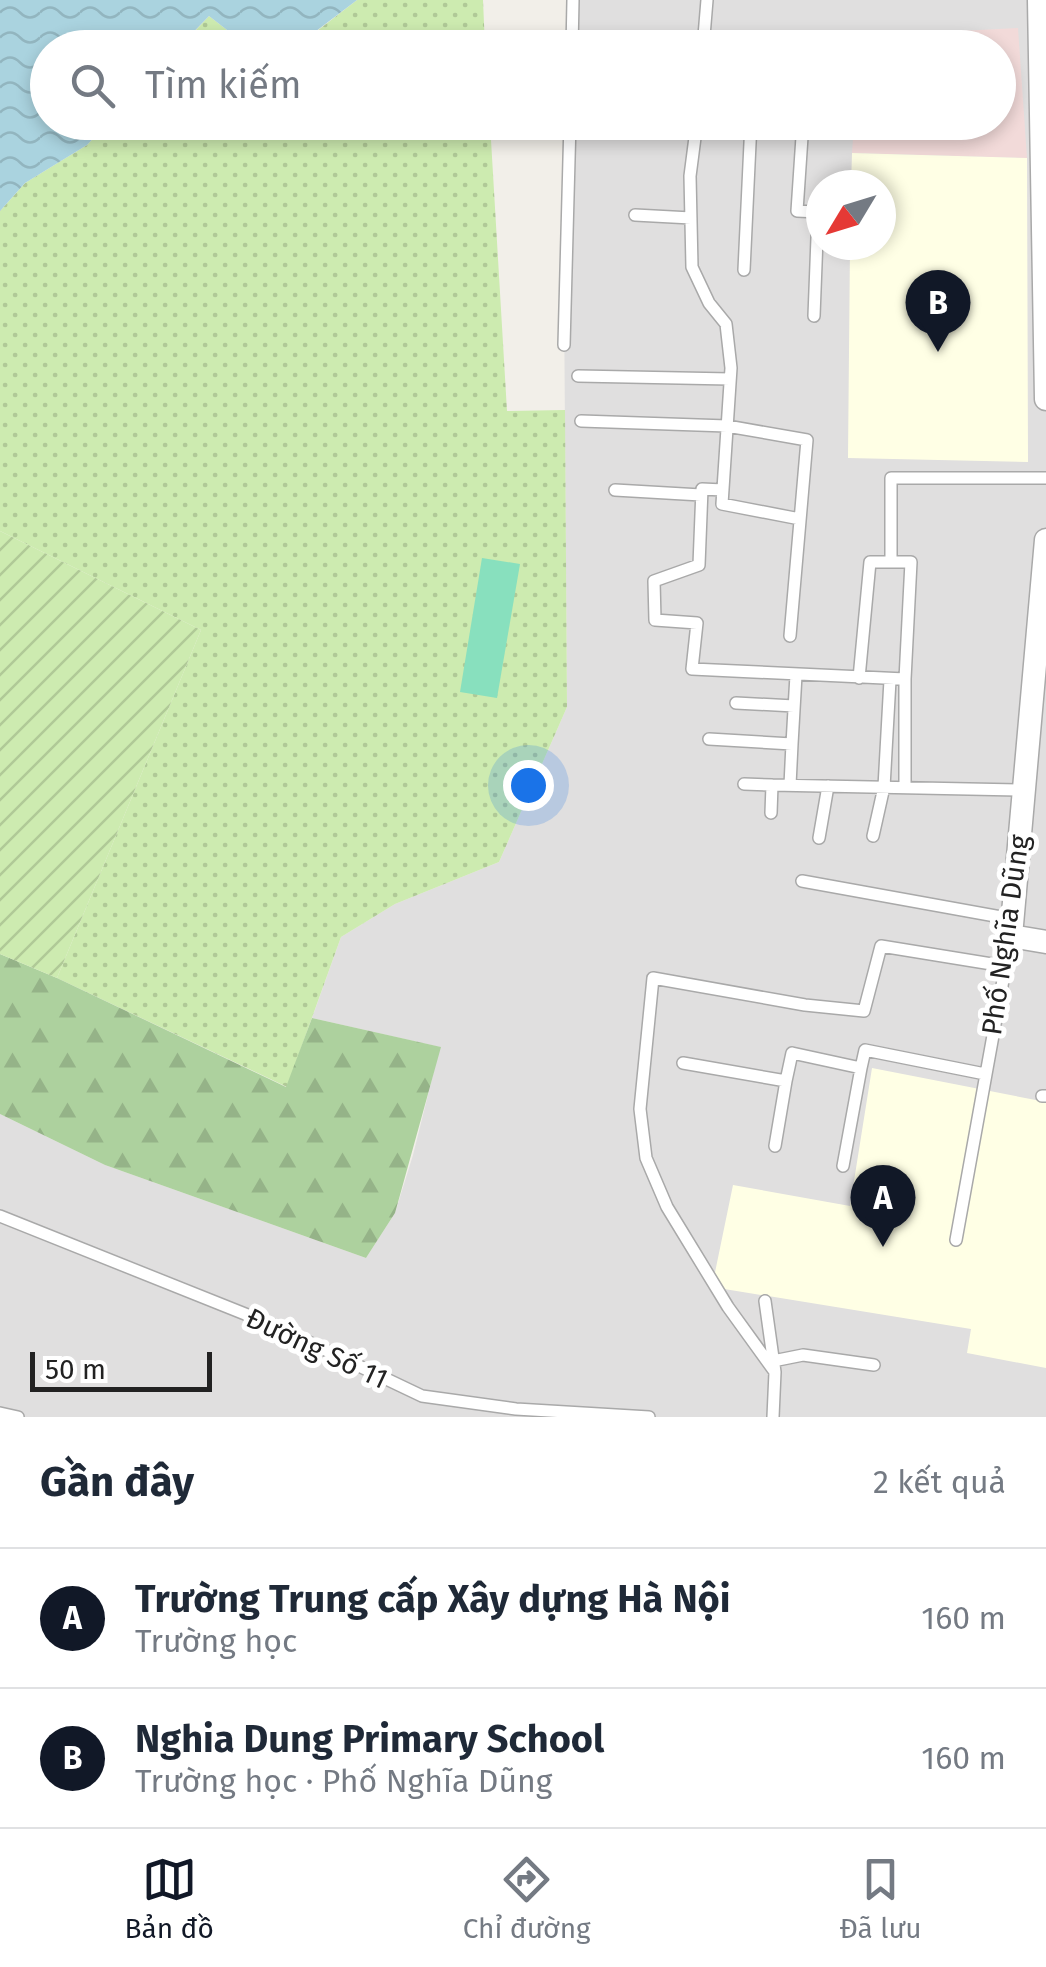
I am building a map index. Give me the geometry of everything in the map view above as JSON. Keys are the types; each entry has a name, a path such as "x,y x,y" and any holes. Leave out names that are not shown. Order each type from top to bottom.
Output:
{"street":[{"path":"1039,0 1044,111 1046,399"},
{"name":"Phố Nghĩa Dũng","path":"1011,927 1024,790 1037,746 1046,540"},
{"path":"1011,927 1046,942"}],"lane":[{"path":"572,30 573,0"},
{"path":"704,30 707,0"},
{"path":"564,345 570,140"},
{"path":"695,140 690,176 692,267 708,303 726,324 730,379 722,504 800,519"},
{"path":"744,270 750,140"},
{"path":"802,140 797,211 818,212 814,316"},
{"path":"636,214 692,218"},
{"path":"578,376 730,379"},
{"path":"580,421 727,426 807,440 790,636"},
{"path":"890,562 891,478 1046,478"},
{"path":"723,490 702,489 699,565 654,581 654,620 696,622 692,669 905,679"},
{"path":"615,490 701,495"},
{"path":"859,678 870,562 911,562 905,679 906,787"},
{"path":"790,786 796,675"},
{"path":"873,836 884,787 890,680"},
{"path":"736,703 794,706"},
{"path":"709,739 792,744"},
{"path":"744,784 1024,790"},
{"path":"770,813 772,785"},
{"path":"819,838 828,786"},
{"path":"802,881 1011,927"},
{"name":"Phố Nghĩa Dũng","path":"956,1240 1011,927"},
{"path":"774,1366 728,1306 667,1207 646,1158 640,1109 654,978 786,1002 864,1011 881,946 1004,966"},
{"path":"843,1166 865,1050 985,1074"},
{"path":"775,1146 792,1053 861,1068"},
{"path":"682,1063 786,1081"},
{"name":"Đường Số 11","path":"0,1216 275,1326 422,1396 516,1409 649,1417"},
{"path":"765,1301 774,1366 772,1417"},
{"path":"774,1366 803,1355 874,1365"},
{"path":"0,1412 18,1417"}],"shaded area":[{"path":"573,0 1046,0 1046,1417 0,1417 0,1114 105,1165 366,1258 395,1213 440,1047 312,1018 341,937 395,904 499,862 567,707 564,293 568,140 1016,140 1016,30 572,30"},
{"path":"1018,28 1027,158 852,153 853,140 1016,140 1016,30 979,30"},
{"path":"852,153 1027,158 1028,462 848,458 850,260 896,260 896,170 851,170"},
{"path":"872,1068 1046,1102 1046,1368 967,1353 971,1329 712,1287 733,1185 850,1206"}],"green space":[{"path":"357,0 483,0 484,30 318,30"},
{"path":"209,16 227,30 196,30"},
{"path":"92,140 491,140 507,411 565,410 567,707 499,862 395,904 341,937 287,1087 57,978 201,630 0,531 0,211 25,183"},
{"path":"0,531 201,630 57,978 0,954"},
{"path":"482,558 520,564 497,698 460,692"},
{"path":"0,954 286,1087 312,1018 441,1047 395,1213 366,1258 105,1165 0,1114"}],"water":[{"path":"0,0 357,0 317,30 227,30 209,16 195,30 30,30 30,140 92,140 25,183 0,211"}],"place":[{"name":"Nghia Dung Primary School","path":"938,352"},
{"name":"Trường Trung cấp Xây dựng Hà Nội","path":"883,1247"}]}
